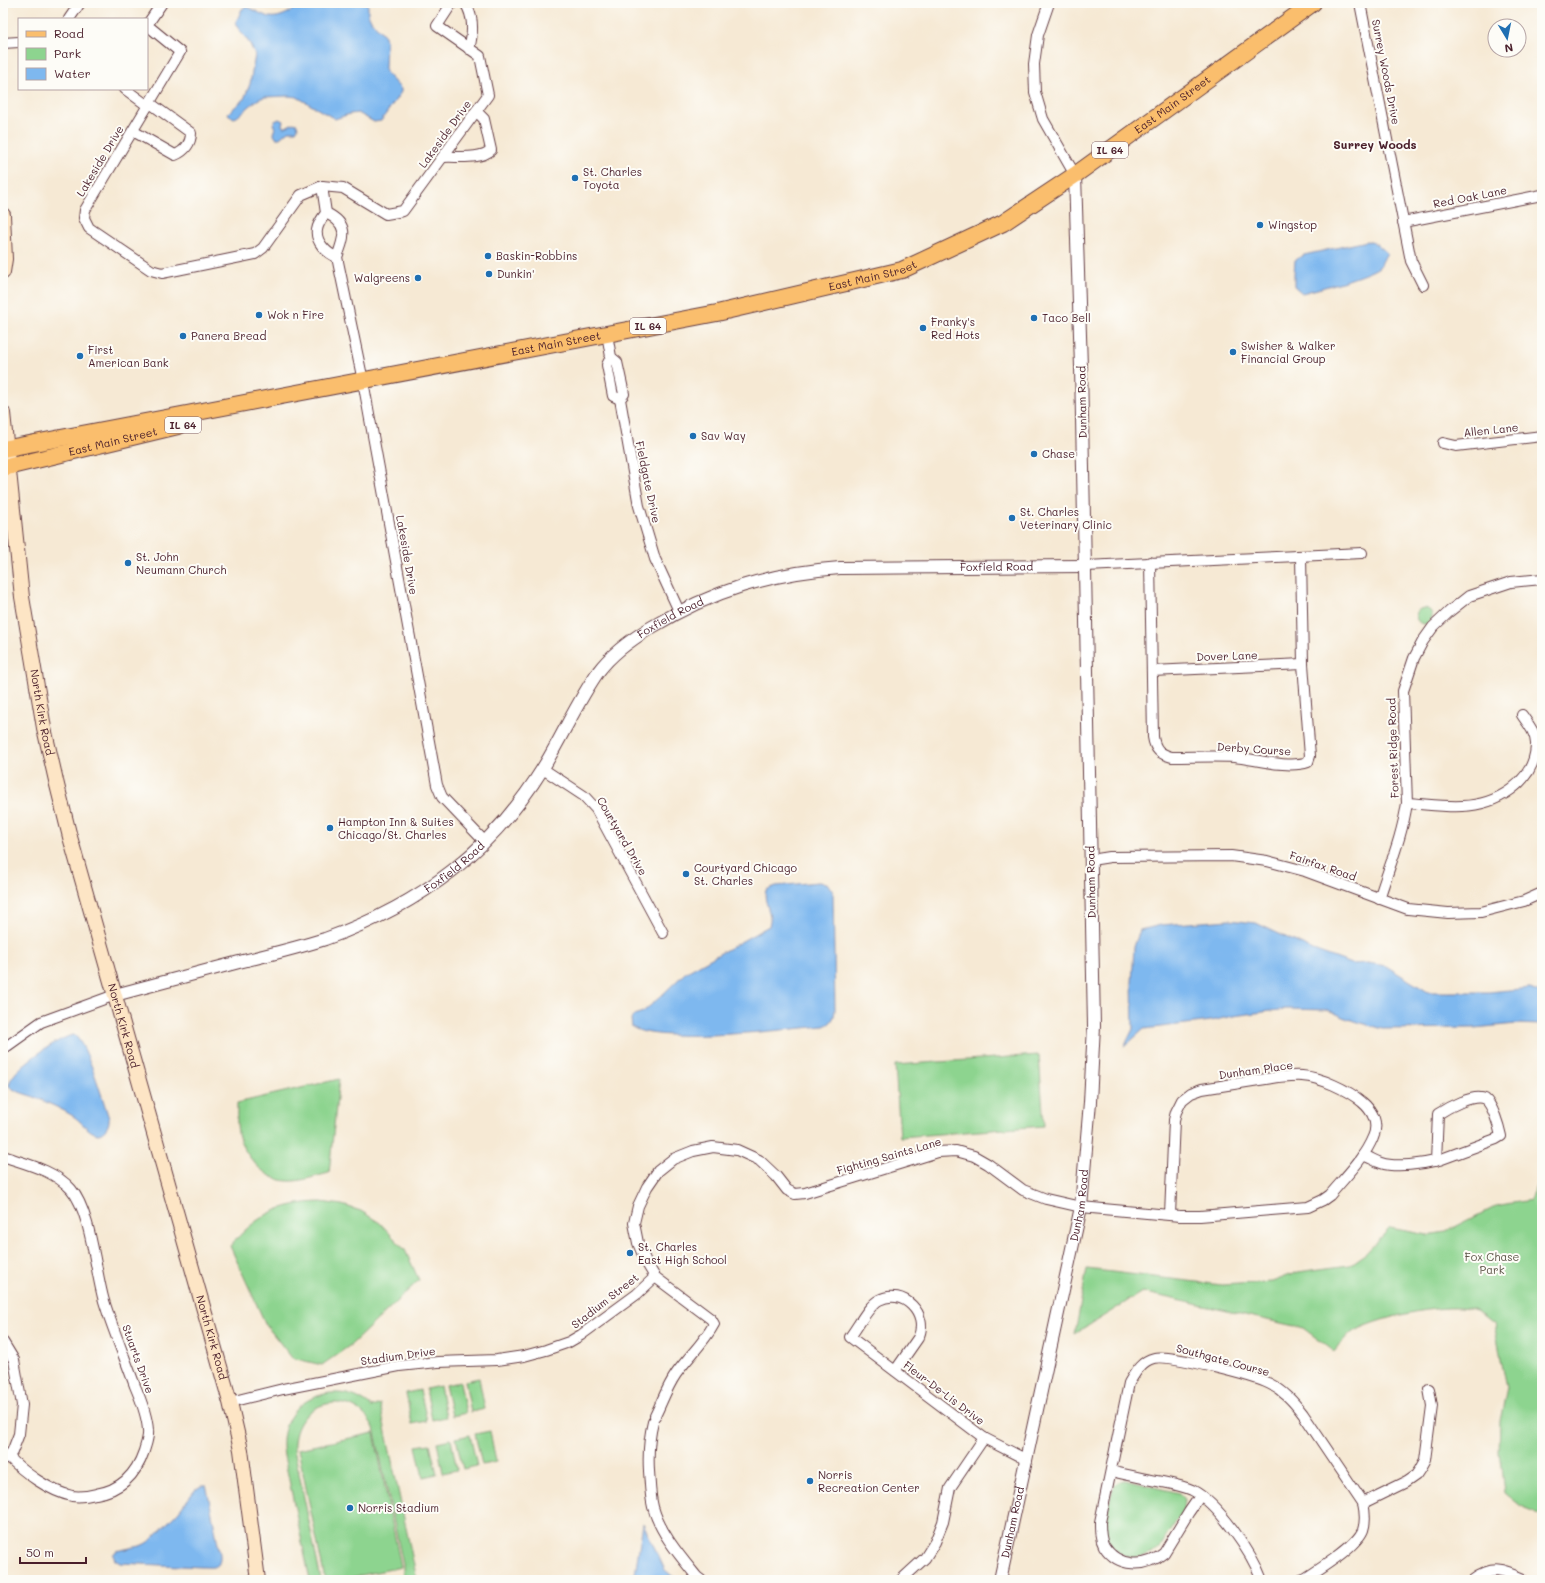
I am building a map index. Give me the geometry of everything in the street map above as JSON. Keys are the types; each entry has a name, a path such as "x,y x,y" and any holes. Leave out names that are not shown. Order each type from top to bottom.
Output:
{"main road":[{"name":"East Main Street","path":"4,449 717,313 902,270 1003,223 1075,175 1313,3"},
{"path":"3,215 5,259 3,272"},
{"name":"East Main Street","path":"5,468 363,381"},
{"name":"North Kirk Road","path":"3,413 5,468 22,597 44,728 70,837 230,1402 241,1450 258,1580"}],"street":[{"path":"70,18 80,3"},
{"name":"Lakeside Drive","path":"148,24 162,3"},
{"name":"Lakeside Drive","path":"148,26 180,52 85,210 84,218 89,228 151,270 162,273 255,254 263,248 301,195 322,186 344,188 386,214 403,211 488,95 480,56 437,26 452,3"},
{"path":"465,3 471,14 473,36 469,49"},
{"path":"1049,3 1038,35 1034,64 1035,92 1043,119 1075,175"},
{"name":"Surrey Woods Drive","path":"1360,3 1411,261 1423,285"},
{"path":"3,43 18,42"},
{"path":"127,90 191,132 191,140 182,152 175,155 132,131"},
{"path":"443,157 478,156 491,150 484,120 476,111"},
{"name":"Dunham Road","path":"1000,1580 1081,1207 1090,1102 1094,1026 1086,566 1075,175"},
{"path":"322,186 326,213 319,223 316,232 326,252 337,257"},
{"name":"Red Oak Lane","path":"1403,222 1542,195"},
{"name":"Lakeside Drive","path":"326,213 339,221 344,230 342,243 337,257 363,381 437,785 442,797 485,842"},
{"name":"Fieldgate Drive","path":"607,334 611,357 607,365 613,396 620,399 639,506 655,559 679,611"},
{"name":"Allen Lane","path":"1443,443 1456,446 1542,436"},
{"name":"Foxfield Road","path":"115,995 324,939 369,921 433,885 485,842 524,798 588,688 600,670 616,653 634,638 679,611 728,590 754,581 783,575 840,568 1086,566 1362,553"},
{"name":"Derby Course","path":"1150,562 1153,737 1157,750 1164,755 1172,757 1233,757 1283,764 1303,764 1308,762 1310,756 1303,664 1301,556"},
{"name":"Forest Ridge Road","path":"1379,899 1405,820 1407,803 1403,691 1414,658 1423,641 1433,627 1469,596 1511,582 1542,579"},
{"name":"Dover Lane","path":"1152,671 1303,664"},
{"path":"1407,803 1463,806 1488,801 1508,792 1523,780 1533,763 1536,745 1533,732 1522,716"},
{"name":"Courtyard Drive","path":"542,769 584,796 596,809 663,932"},
{"name":"Fairfax Road","path":"1091,860 1110,857 1231,856 1267,861 1305,872 1408,909 1448,913 1481,912 1524,901 1542,893"},
{"path":"3,1049 40,1022 115,995"},
{"name":"Dunham Place","path":"1081,1207 1180,1216 1200,1216 1308,1207 1330,1195 1363,1155 1374,1136 1374,1116 1359,1100 1329,1083 1302,1076 1286,1076 1202,1089 1191,1093 1182,1100 1174,1120 1170,1215"},
{"path":"1363,1155 1381,1163 1390,1165 1425,1163 1436,1161 1496,1139 1500,1136 1499,1127 1490,1104 1481,1098 1470,1099 1438,1114 1436,1161"},
{"name":"Fighting Saints Lane","path":"655,1277 638,1244 634,1223 638,1206 647,1187 658,1171 673,1159 693,1151 713,1147 737,1150 759,1160 776,1176 787,1190 795,1194 805,1193 938,1152 956,1151 974,1156 988,1164 1023,1190 1046,1199 1081,1207"},
{"name":"Stuarts Drive","path":"3,1156 55,1176 70,1188 80,1202 84,1210 105,1303 143,1406 148,1429 147,1442 136,1470 124,1483 101,1494 80,1496 63,1493 36,1480 5,1458"},
{"path":"655,1277 711,1319 714,1324 703,1342 668,1386 654,1419 649,1438 650,1488 654,1508 662,1528 674,1549 696,1577 701,1580"},
{"name":"Stadium Street","path":"569,1342 581,1335 637,1294 655,1277"},
{"name":"Fleur-De-Lis Drive","path":"895,1371 921,1332 920,1315 909,1302 903,1298 895,1296 884,1298 870,1308 850,1337 895,1371 984,1438 1027,1460"},
{"path":"3,1342 14,1360 22,1405 19,1434 12,1452 5,1458"},
{"name":"Stadium Drive","path":"230,1402 283,1389 400,1366 438,1362 497,1360 524,1356 569,1342"},
{"name":"Southgate Course","path":"1200,1496 1188,1512 1164,1553 1158,1558 1149,1562 1131,1564 1123,1562 1109,1552 1104,1546 1100,1534 1100,1522 1129,1383 1137,1369 1154,1358 1168,1358 1228,1371 1269,1383 1285,1393 1293,1400 1303,1414 1363,1503 1365,1523 1362,1532 1357,1539 1342,1553 1301,1580"},
{"path":"1363,1503 1406,1482 1416,1475 1420,1469 1425,1460 1432,1406 1429,1389"},
{"path":"901,1580 925,1558 935,1542 944,1522 946,1501 950,1488 984,1438"},
{"path":"1111,1471 1180,1486 1192,1490 1210,1502 1227,1522 1256,1565 1262,1580"},
{"path":"1472,1580 1481,1573 1493,1571 1502,1572 1522,1580"}],"green space":[{"path":"1424,608 1431,613 1432,616 1427,623 1424,624 1417,619 1416,616 1421,609"},
{"path":"1039,1055 1044,1126 900,1137 895,1065"},
{"path":"339,1079 329,1173 303,1180 287,1181 271,1176 257,1166 246,1152 239,1137 237,1124 237,1103"},
{"name":"Fox Chase Park","path":"1542,1172 1542,1515 1520,1506 1504,1493 1499,1452 1500,1421 1507,1387 1494,1324 1476,1311 1464,1308 1433,1309 1382,1320 1353,1332 1335,1352 1303,1328 1142,1292 1075,1334 1087,1269 1222,1285 1272,1282 1298,1272 1349,1265 1366,1253 1390,1228 1428,1235 1445,1232 1496,1206 1530,1200"},
{"path":"321,1202 342,1205 361,1211 380,1223 405,1250 419,1280 352,1344 322,1365 292,1358 266,1325 230,1246 250,1226 270,1213 293,1205"},
{"path":"479,1378 485,1409 471,1412 465,1381"},
{"path":"460,1382 466,1413 452,1416 445,1385"},
{"path":"440,1386 446,1417 432,1420 426,1389"},
{"path":"420,1390 427,1421 412,1424 406,1393"},
{"path":"330,1393 341,1393 352,1396 362,1400 372,1407 380,1404 417,1580 403,1580 403,1565 374,1428 364,1415 352,1406 338,1403 325,1404 313,1410 303,1419 296,1433 294,1449 321,1580 310,1580 284,1456 284,1433 287,1422 299,1406 308,1400"},
{"path":"490,1431 496,1462 482,1465 475,1434"},
{"name":"Norris Stadium","path":"374,1433 401,1567 338,1580 325,1580 298,1449"},
{"path":"470,1435 477,1466 463,1469 456,1438"},
{"path":"451,1439 457,1470 443,1473 437,1442"},
{"path":"430,1444 437,1474 423,1477 416,1446"},
{"path":"1124,1480 1179,1493 1185,1499 1181,1513 1162,1544 1154,1552 1145,1556 1130,1557 1123,1555 1111,1546 1107,1539 1105,1523 1112,1490 1117,1483"}],"water":[{"path":"303,3 368,3 368,14 372,22 385,36 385,69 387,74 401,89 401,92 381,121 374,122 358,113 335,119 297,97 288,96 264,97 257,100 237,117 234,118 229,115 228,113 244,99 250,84 255,55 250,44 235,24 242,9 246,7 266,16 276,17 286,14"},
{"path":"279,119 283,121 283,127 293,123 297,124 298,128 296,131 288,131 280,138 276,138 273,133 275,128 273,124"},
{"path":"1367,241 1377,244 1387,253 1379,267 1373,271 1302,293 1294,286 1295,260 1304,255"},
{"path":"818,882 827,883 833,892 835,1010 833,1018 829,1024 824,1026 782,1030 695,1035 668,1035 646,1032 632,1027 631,1019 634,1015 643,1012 685,973 769,926 770,917 765,899 766,890 776,886"},
{"path":"1229,920 1256,923 1313,950 1352,964 1368,963 1386,966 1428,992 1489,992 1530,988 1540,992 1542,995 1542,1025 1516,1024 1474,1028 1382,1029 1348,1019 1328,1010 1286,1009 1233,1016 1211,1021 1144,1029 1124,1047 1133,1029 1132,983 1134,947 1140,930 1161,925"},
{"path":"74,1035 79,1040 89,1060 109,1118 109,1123 101,1134 91,1131 76,1118 64,1111 37,1098 19,1092 9,1086 11,1080 17,1072 36,1055 58,1041"},
{"path":"201,1486 206,1486 207,1489 220,1554 218,1565 209,1567 120,1563 115,1560 113,1555 116,1551 140,1546 149,1542 179,1511 195,1490"},
{"path":"643,1523 665,1570 677,1580 634,1580"}],"place":[{"name":"St. Charles Toyota","path":"575,178"},
{"name":"Wingstop","path":"1260,225"},
{"name":"Baskin-Robbins","path":"488,256"},
{"name":"Dunkin'","path":"489,274"},
{"name":"Walgreens","path":"418,278"},
{"name":"Wok n Fire","path":"259,315"},
{"name":"Taco Bell","path":"1034,318"},
{"name":"Franky's Red Hots","path":"923,328"},
{"name":"Panera Bread","path":"183,336"},
{"name":"Swisher & Walker Financial Group","path":"1233,352"},
{"name":"First American Bank","path":"80,356"},
{"name":"Sav Way","path":"693,436"},
{"name":"Chase","path":"1034,454"},
{"name":"St. Charles Veterinary Clinic","path":"1012,518"},
{"name":"St. John Neumann Church","path":"128,563"},
{"name":"Hampton Inn & Suites Chicago/St. Charles","path":"330,828"},
{"name":"Courtyard Chicago St. Charles","path":"686,874"},
{"name":"St. Charles East High School","path":"630,1253"},
{"name":"Norris Recreation Center","path":"810,1481"},
{"name":"Norris Stadium","path":"350,1508"}],"district":[{"name":"Surrey Woods","path":"1375,145"}]}
